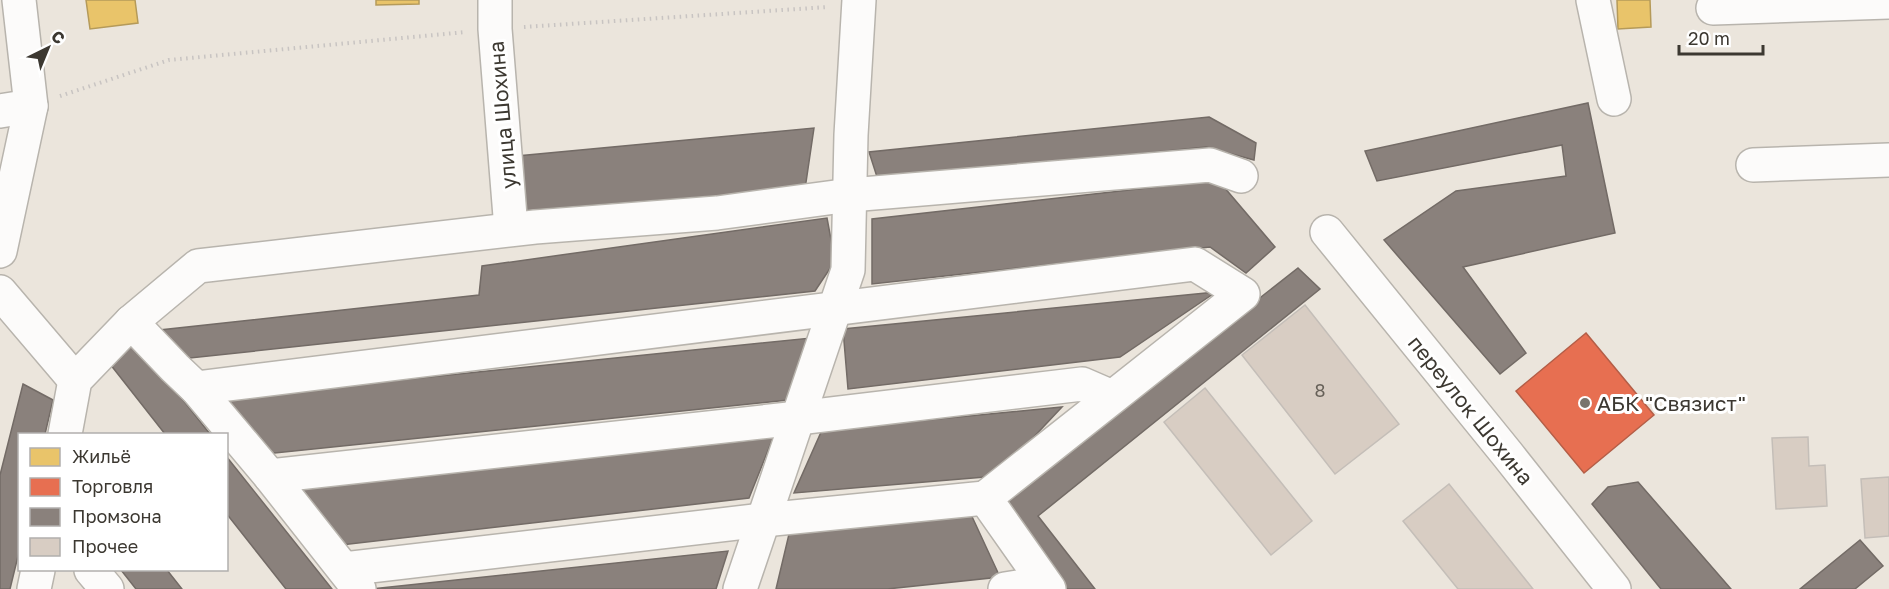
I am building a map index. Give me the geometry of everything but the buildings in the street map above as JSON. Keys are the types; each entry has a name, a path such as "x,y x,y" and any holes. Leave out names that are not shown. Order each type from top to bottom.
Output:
{"street":[{"path":"0,251 16,108 19,0"},
{"path":"1593,0 1614,99"},
{"path":"740,589 848,270 851,135 859,2"},
{"path":"1713,8 1889,2"},
{"name":"улица Шохина","path":"495,15 511,229"},
{"path":"1753,165 1889,160"},
{"path":"65,433 75,380 131,322 198,266 511,229 717,213 850,195 1210,165 1241,176"},
{"name":"переулок Шохина","path":"1327,232 1614,589"},
{"path":"131,322 196,388 270,476 351,579 763,520 985,498 1243,294 1195,264 196,388"},
{"path":"0,292 75,380"},
{"path":"270,476 798,418 1082,384 1112,397"},
{"path":"985,498 1046,586"},
{"path":"34,589 38,571"},
{"path":"92,571 107,589"},
{"path":"1005,589 1046,586"}],"path":[{"path":"16,108 169,60 495,15 859,2"}],"place":[{"name":"АБК \"Связист\"","path":"1585,403"}]}
